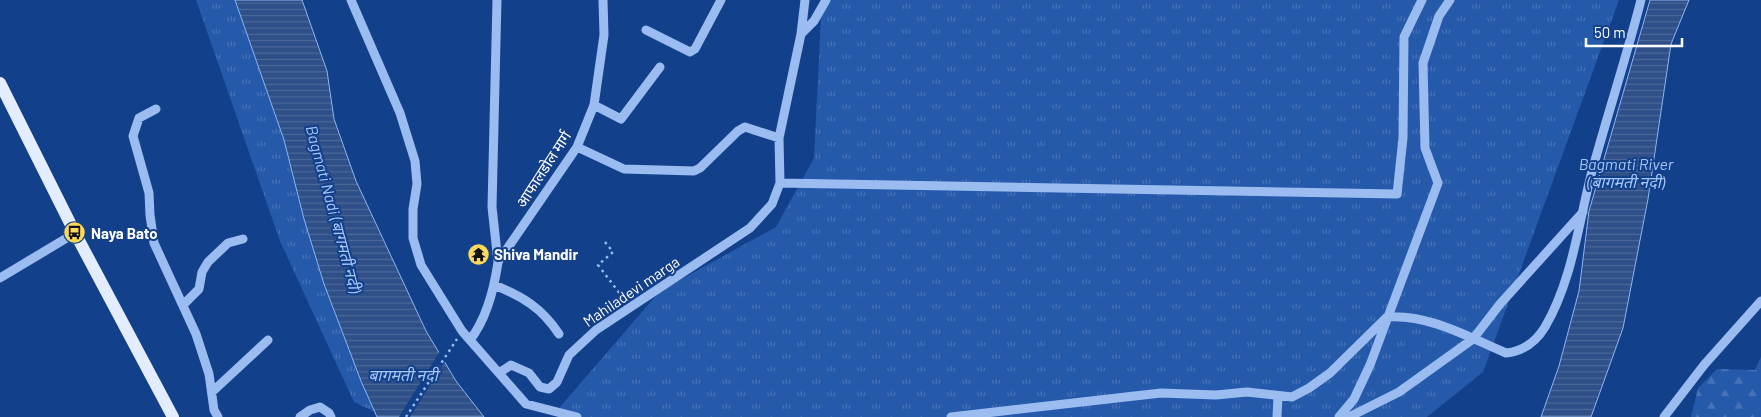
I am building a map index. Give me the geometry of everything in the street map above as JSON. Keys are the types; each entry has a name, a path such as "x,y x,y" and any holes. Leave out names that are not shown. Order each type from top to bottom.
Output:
{"main road":[{"path":"0,83 75,233 173,417"}],"street":[{"path":"351,0 400,113 415,161 417,184 413,209 413,238 421,265 462,331 526,404 577,417"},
{"path":"497,0 492,206 498,262"},
{"name":"आफालडोल मार्ग","path":"470,340 480,328 494,285 498,262 577,147 594,105 604,35 603,0"},
{"path":"646,30 690,52 695,48 721,0"},
{"path":"805,0 801,34 779,138 780,183 1397,194 1402,138 1404,37 1422,0"},
{"path":"801,34 814,20 826,0"},
{"path":"1338,417 1354,399 1370,365 1387,317 1399,292 1438,182 1424,148 1423,62 1439,16 1450,0"},
{"path":"951,417 1160,393 1216,395 1248,392 1292,397 1330,373 1387,317 1399,316 1430,321 1506,353 1517,352 1528,347 1544,328 1558,300 1576,245 1591,177 1627,58 1641,0"},
{"path":"594,105 621,119 660,68"},
{"path":"156,109 140,118 133,136 150,193 150,215 154,243 183,305 209,374 218,417"},
{"path":"577,147 624,169 684,171 700,168 738,131 745,127 779,138"},
{"name":"Mahiladevi marga","path":"499,373 511,365 529,373 540,387 549,389 557,382 569,355 596,330 750,228 772,204 780,183"},
{"path":"1350,417 1399,392 1473,339 1500,304 1585,210"},
{"path":"0,278 75,233"},
{"path":"183,305 199,289 202,272 208,262 228,243 243,239"},
{"path":"494,285 530,302 548,316 558,334"},
{"path":"1664,417 1704,365 1761,300"},
{"path":"212,392 268,340"},
{"path":"1277,417 1278,396"},
{"path":"300,417 310,410 320,407 329,413 331,417"}],"path":[{"path":"605,242 614,252 598,265 630,308"},
{"path":"406,417 462,331"}],"green space":[{"path":"196,0 235,0 284,140 304,219 324,284 375,412 354,402 280,241"},
{"path":"830,0 1619,0 1483,372 1427,417 557,417 553,415 660,291 776,227 814,158 821,17"},
{"path":"1761,357 1761,417 1691,417 1698,388 1717,369 1755,370"}],"water":[{"name":"बागमती नदी","path":"235,0 302,0 327,71 334,119 356,181 426,331 456,381 484,417 377,417 361,381 324,284 304,219 284,140"},
{"name":"Bagmati River (बागमती नदी)","path":"1650,0 1689,0 1671,44 1648,199 1623,328 1591,417 1541,417 1559,366 1579,291 1589,211"}],"pier":[{"path":"440,351 446,360 410,417 399,417"}],"place":[{"name":"Naya Bato","path":"75,233"},
{"name":"Shiva Mandir","path":"478,254"}],"water label":[{"name":"Bagmati Nadi (बागमती नदी)","path":"334,209"}]}
